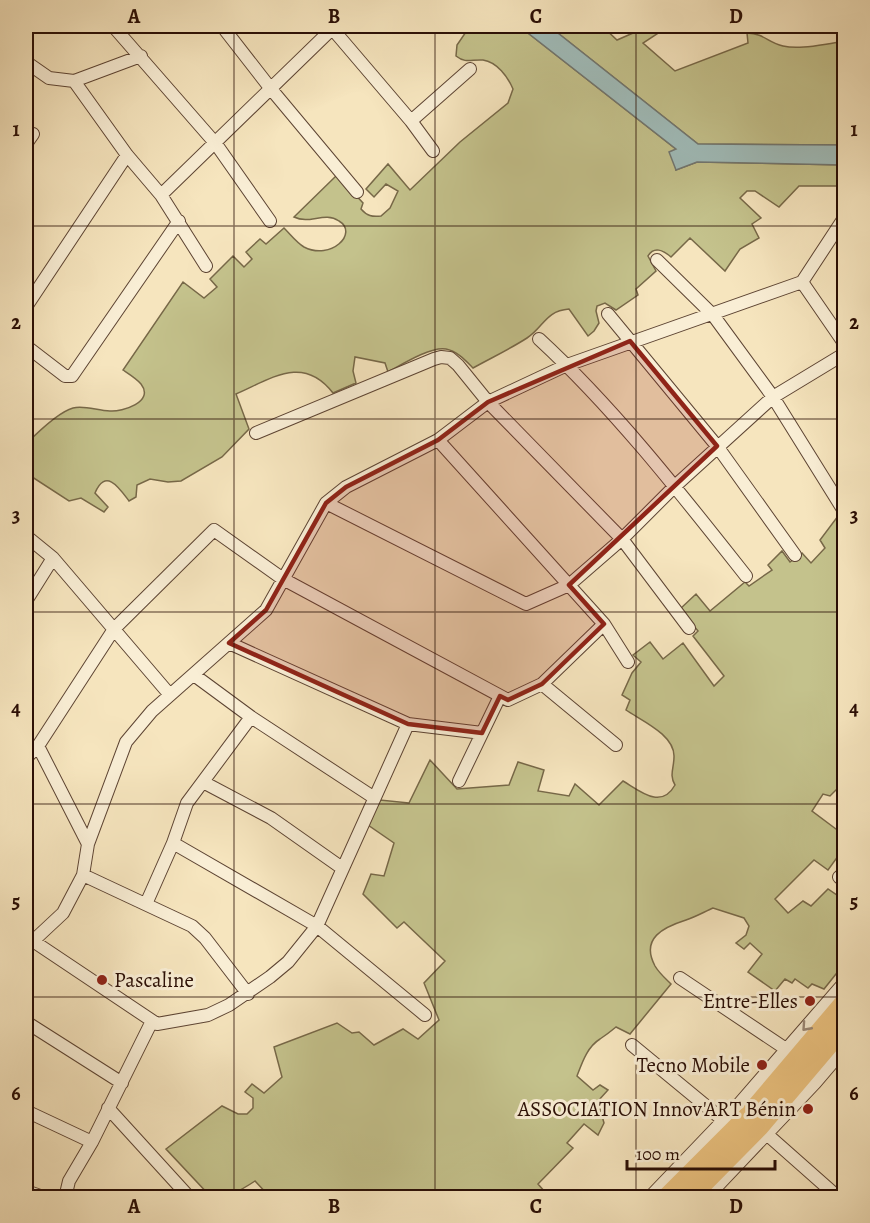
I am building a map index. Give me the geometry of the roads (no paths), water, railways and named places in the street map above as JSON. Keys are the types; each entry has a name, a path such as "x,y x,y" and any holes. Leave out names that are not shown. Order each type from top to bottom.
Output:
{"highway":[{"path":"690,1197 754,1120 844,1002"},
{"path":"665,1197 754,1120 844,1028"}],"street":[{"path":"113,26 216,144 270,221"},
{"path":"222,26 357,192"},
{"path":"162,195 216,144 332,26 433,151"},
{"path":"26,62 49,78 74,81 141,56"},
{"path":"411,121 470,69"},
{"path":"74,81 127,155 162,195 206,266"},
{"path":"26,307 127,155"},
{"path":"408,724 373,797 317,926 288,962 248,994 208,1015 157,1024 28,941 63,913 83,875 88,844 126,742 152,711 266,610 326,502 346,487 438,440 489,402 567,365 802,282 844,218"},
{"path":"26,346 65,376 72,376 179,221"},
{"path":"657,260 713,315 773,397 844,511"},
{"path":"802,282 844,342"},
{"path":"608,314 717,446 795,555"},
{"path":"539,339 567,365 675,486 746,576"},
{"path":"326,502 526,604 569,585 622,539 717,446 773,397 844,354"},
{"path":"256,433 441,357 450,358 458,364 489,402 622,539 689,628"},
{"path":"438,440 604,624 628,662"},
{"path":"26,758 38,746 114,629 214,530 283,579 508,700 542,684 604,624"},
{"path":"26,536 53,558 170,695"},
{"path":"26,601 53,558"},
{"path":"229,643 408,724 482,734"},
{"path":"194,675 251,717 373,797"},
{"path":"542,684 616,745"},
{"path":"459,780 500,696"},
{"path":"146,904 188,803 251,717"},
{"path":"38,746 88,844"},
{"path":"203,782 271,818 342,868"},
{"path":"173,843 317,926 425,1015"},
{"path":"83,875 192,926 205,938 248,994"},
{"path":"680,978 786,1049"},
{"path":"706,1197 754,1120 786,1049 844,983"},
{"path":"64,1197 69,1181 92,1142 152,1020"},
{"path":"26,1024 122,1083"},
{"path":"632,1045 723,1120 754,1120 815,1083 844,1049"},
{"path":"108,1108 190,1197"},
{"path":"26,1112 92,1142"},
{"path":"649,1197 723,1120"},
{"path":"754,1120 834,1196"},
{"path":"26,1191 46,1197"}],"water":[{"path":"519,26 549,26 698,144 844,145 844,165 697,162 676,170 669,152 676,149"}],"place":[{"name":"Pascaline","path":"102,980"},
{"name":"Entre-Elles","path":"810,1001"},
{"name":"Tecno Mobile","path":"762,1065"},
{"name":"ASSOCIATION Innov'ART Bénin","path":"808,1109"}]}
